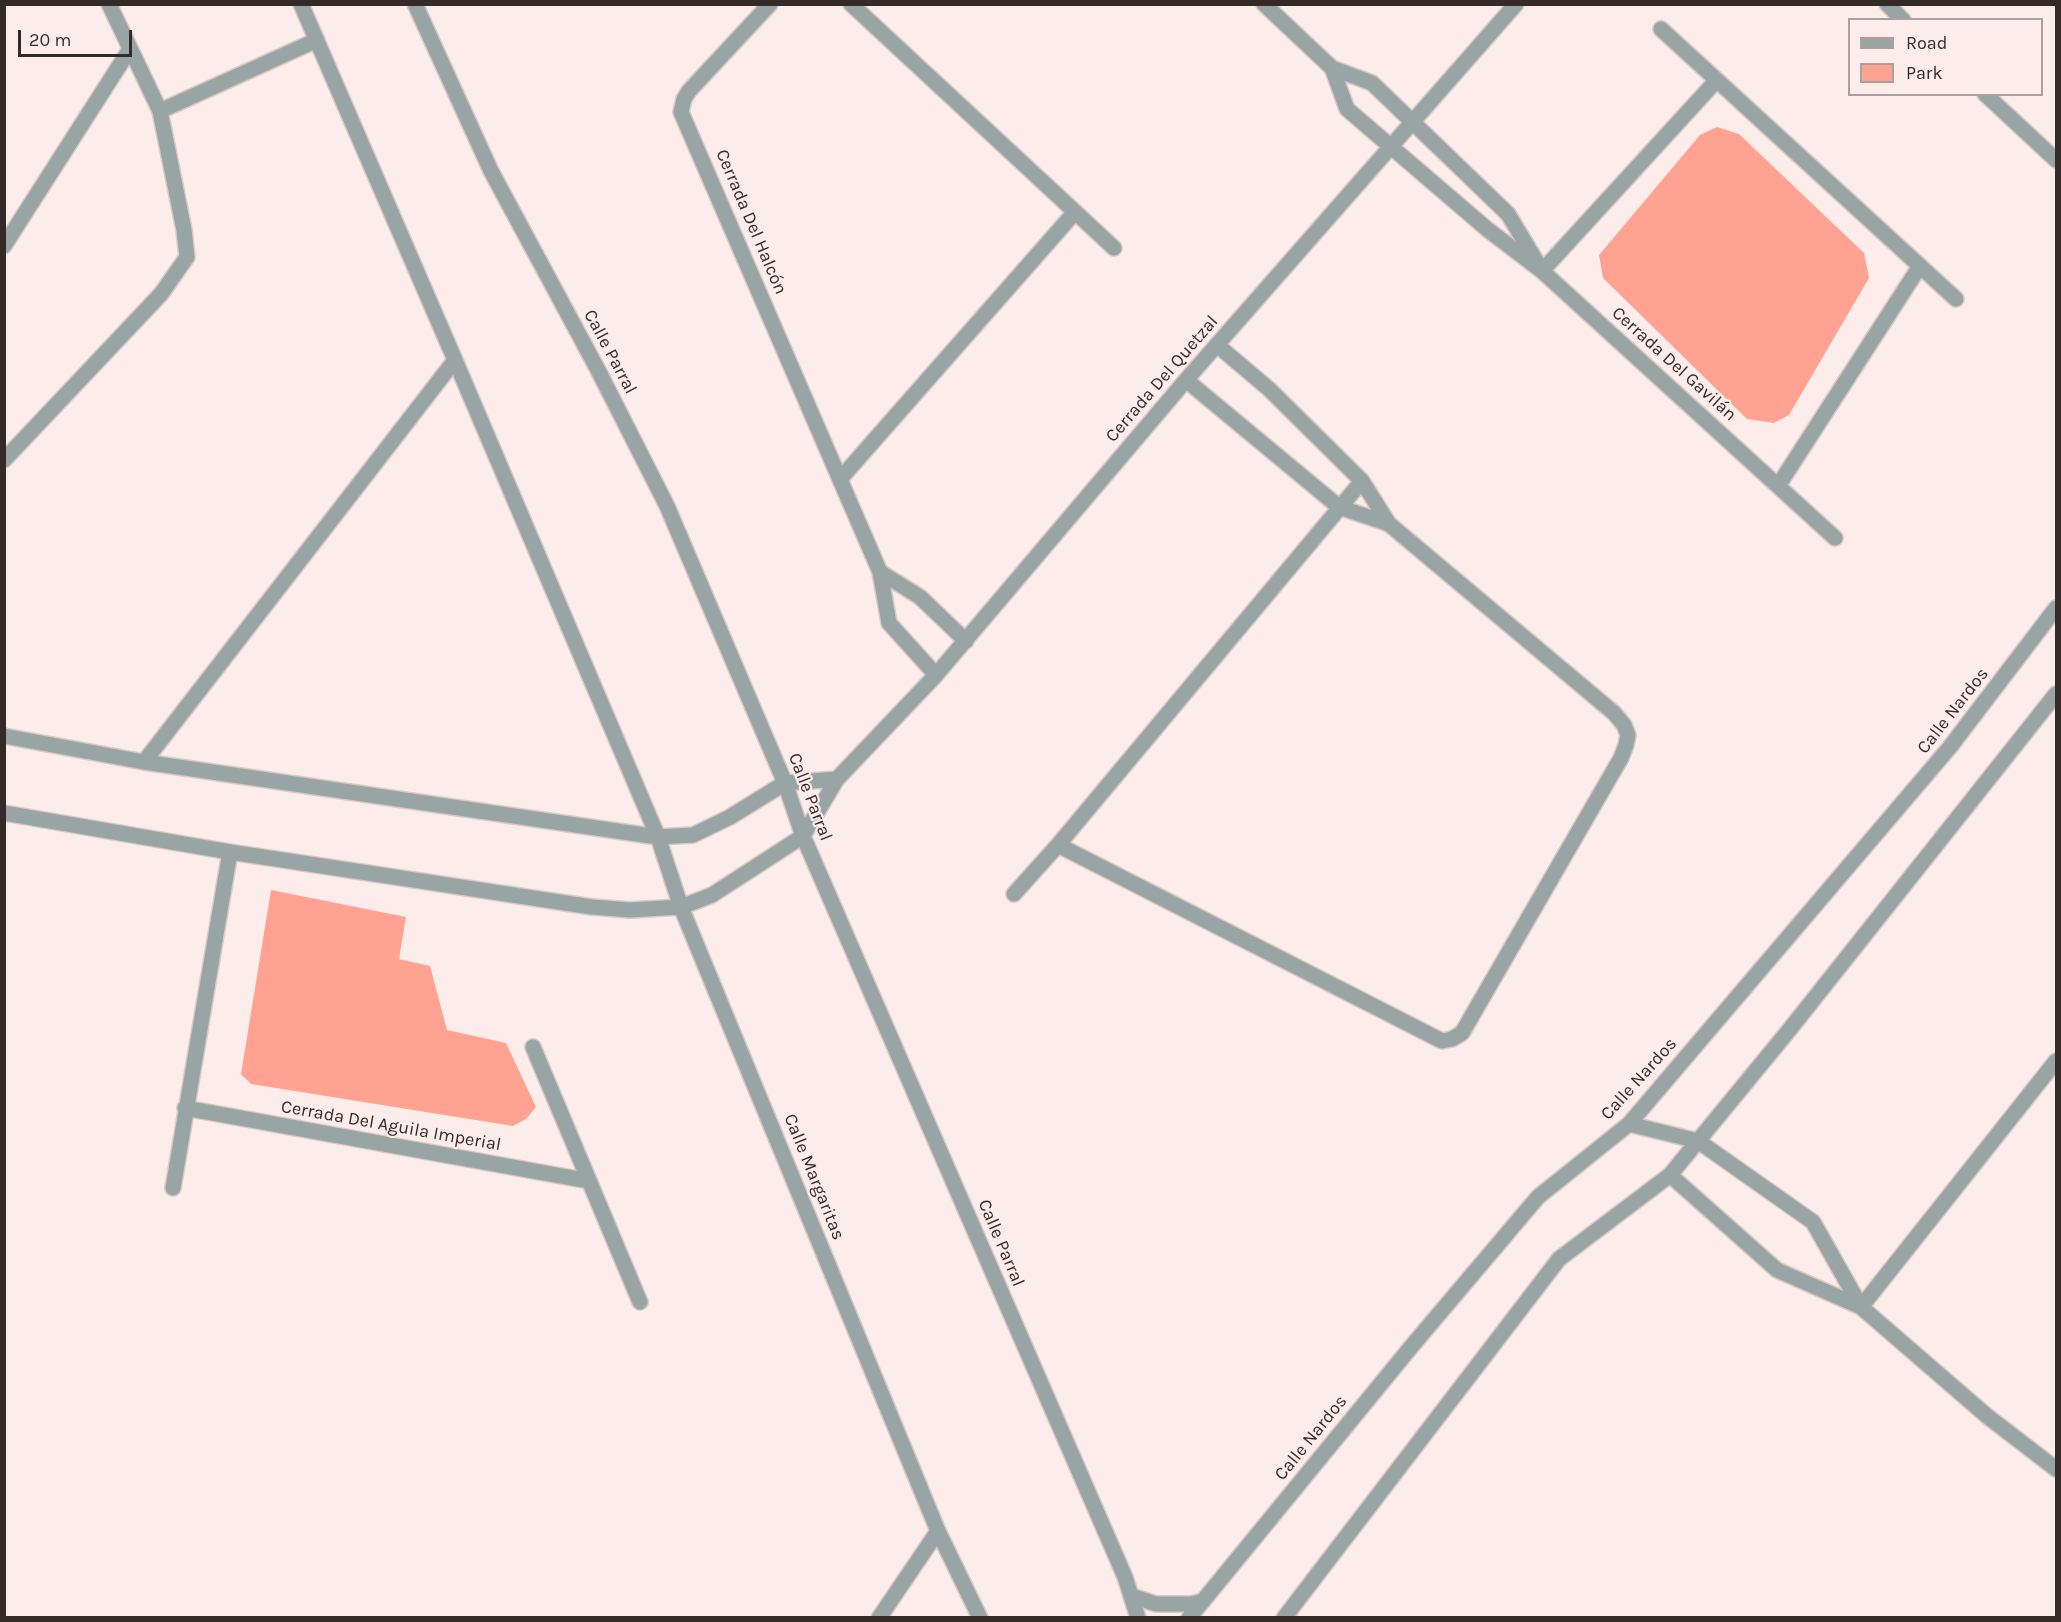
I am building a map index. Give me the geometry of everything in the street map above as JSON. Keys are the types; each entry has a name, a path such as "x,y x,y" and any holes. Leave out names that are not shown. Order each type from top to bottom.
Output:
{"street":[{"path":"4,460 161,294 187,257 184,230 160,111 109,4"},
{"name":"Calle Margaritas","path":"301,4 658,837 681,907 938,1531 980,1617"},
{"name":"Calle Parral","path":"415,4 491,171 598,370 667,506 785,783 803,836 1125,1577 1138,1617"},
{"name":"Cerrada Del Halcón","path":"770,4 689,91 684,99 681,112 880,572 889,623 936,675"},
{"path":"851,4 1114,248"},
{"path":"1264,4 1332,68"},
{"name":"Cerrada Del Quetzal","path":"803,836 837,779 966,641 1186,380 1414,123 1516,4"},
{"path":"1887,4 1901,18"},
{"path":"1661,29 1956,299"},
{"path":"160,111 317,40"},
{"path":"4,246 130,49"},
{"name":"Cerrada Del Gavilán","path":"1332,68 1372,83 1414,123 1508,214 1542,271"},
{"name":"Cerrada Del Gavilán","path":"1332,68 1347,109 1487,229 1542,271 1835,538"},
{"path":"1542,271 1716,81"},
{"path":"1987,96 2056,160"},
{"path":"841,478 1075,212"},
{"path":"1778,486 1920,266"},
{"path":"1058,845 1442,1041 1452,1039 1462,1033 1621,758 1628,735 1624,725 1614,713 1389,524 1362,481 1269,389 1217,345"},
{"path":"144,762 455,360"},
{"path":"1186,380 1339,507 1389,524"},
{"path":"1014,894 1058,845 1362,481"},
{"path":"880,572 920,597 966,641"},
{"name":"Calle Nardos","path":"1189,1617 1411,1347 1538,1197 1629,1124 1950,747 2056,608"},
{"path":"1284,1617 1559,1259 1670,1175 1797,1020 2056,694"},
{"path":"4,736 144,762 658,837 693,835 730,817 785,783 837,779"},
{"path":"4,813 230,852 592,907 630,910 681,907 712,896 803,836"},
{"path":"173,1188 230,852"},
{"path":"533,1047 640,1302"},
{"path":"1862,1307 2056,1061"},
{"name":"Cerrada Del Aguila Imperial","path":"185,1108 590,1181"},
{"path":"1629,1124 1698,1141 1813,1222 1862,1307"},
{"path":"1670,1175 1777,1270 1862,1307 1987,1416 2056,1469"},
{"path":"879,1617 938,1531"},
{"path":"1132,1596 1156,1604 1182,1605 1203,1601"}],"green space":[{"path":"1717,127 1739,134 1864,253 1869,278 1789,415 1774,423 1747,419 1603,278 1599,255 1700,135"},
{"path":"271,890 406,917 399,959 430,966 447,1030 506,1043 536,1107 526,1119 513,1126 251,1084 241,1074"}]}
